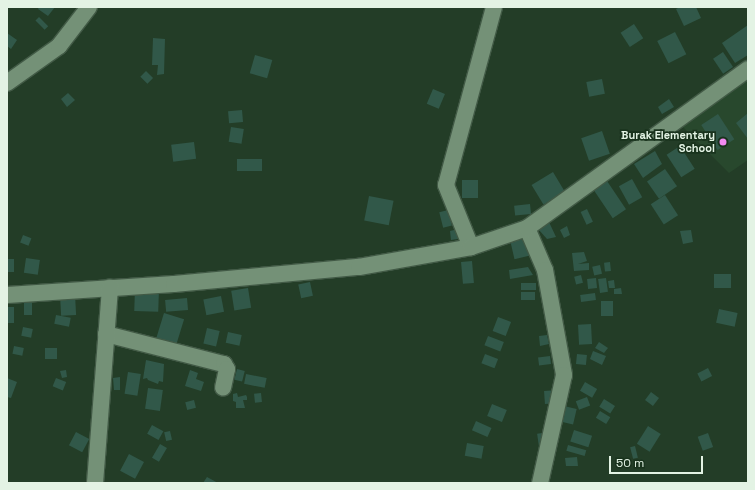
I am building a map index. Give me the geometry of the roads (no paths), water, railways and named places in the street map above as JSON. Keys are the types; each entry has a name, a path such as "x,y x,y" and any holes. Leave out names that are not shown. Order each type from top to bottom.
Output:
{"street":[{"path":"7,83 60,46 89,7"},
{"path":"471,247 446,185 494,7"},
{"path":"7,295 174,284 359,267 471,247 527,228 748,69"},
{"path":"527,228 545,270 564,375 540,483"},
{"path":"95,483 110,288"},
{"path":"106,334 224,364 227,370 223,388"}],"place":[{"name":"Burak Elementary School","path":"723,142"}]}
